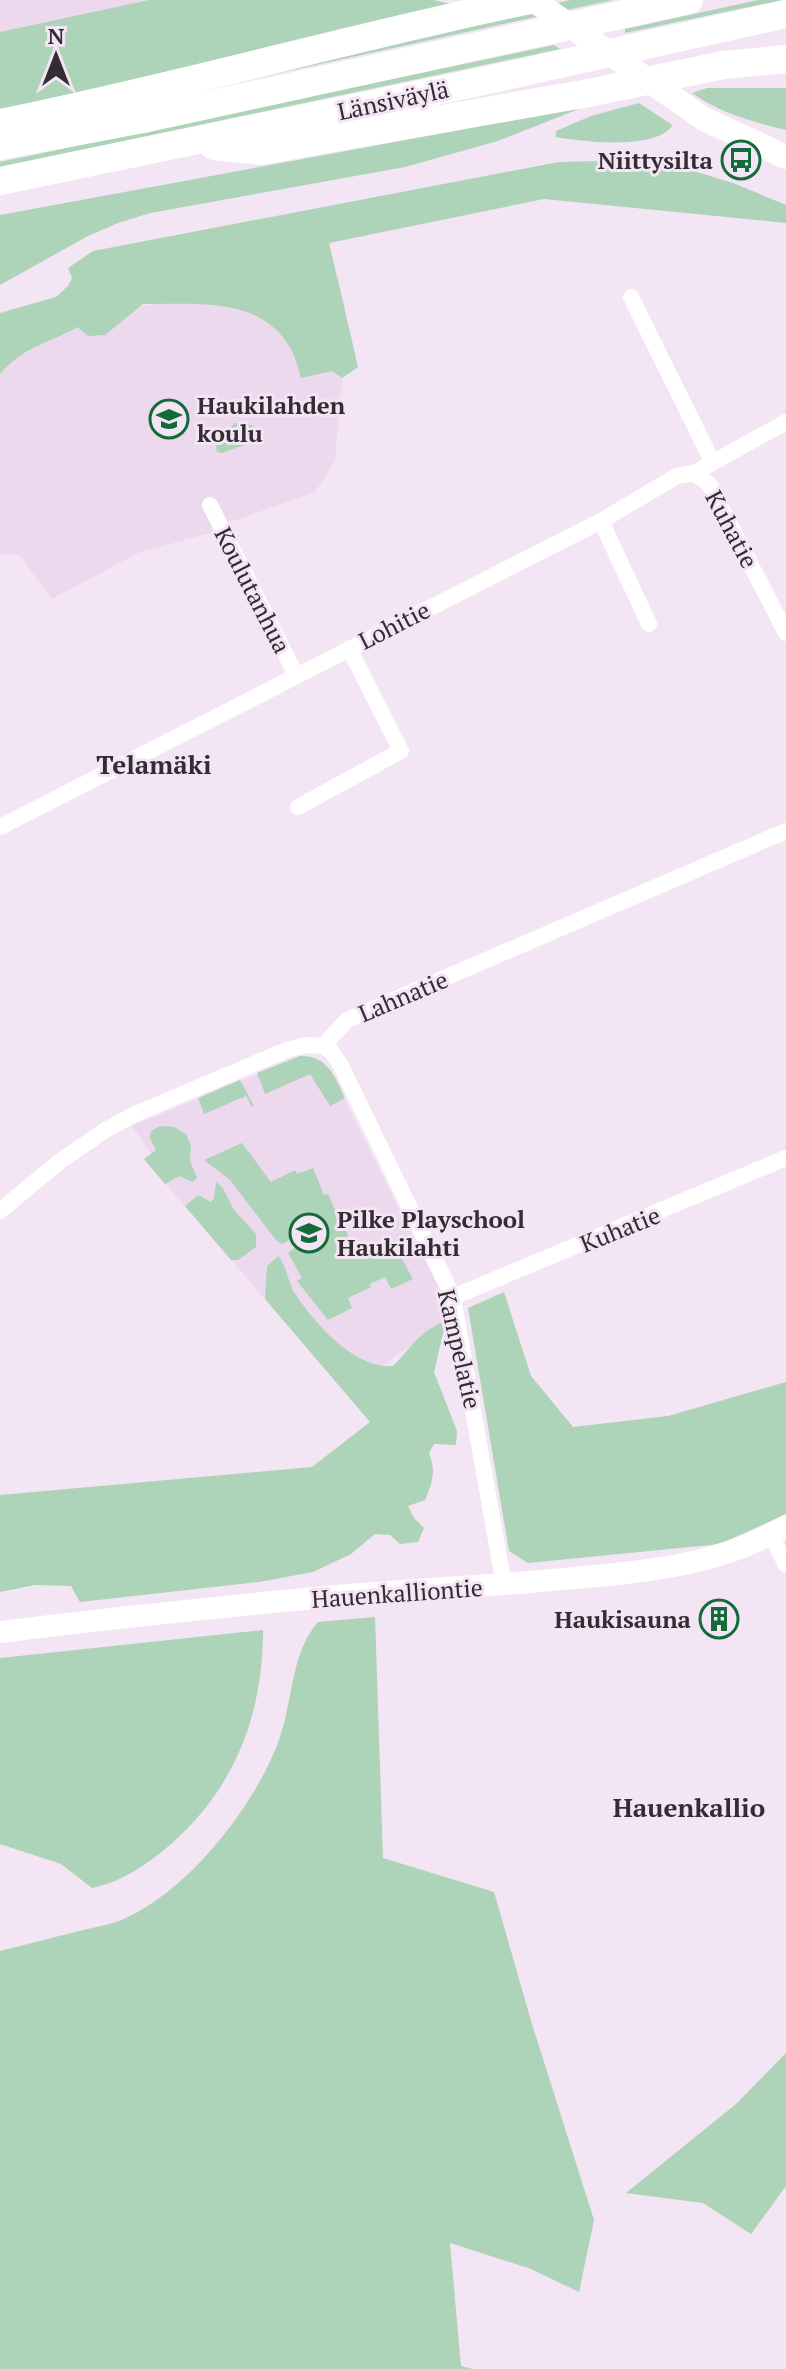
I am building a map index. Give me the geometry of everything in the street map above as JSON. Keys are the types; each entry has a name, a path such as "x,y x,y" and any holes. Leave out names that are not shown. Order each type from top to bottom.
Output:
{"highway":[{"path":"0,123 179,85 407,26 532,0"},
{"name":"Länsiväylä","path":"0,146 143,119 689,0"},
{"name":"Länsiväylä","path":"0,181 786,14"},
{"path":"186,143 261,151 594,92 724,65 786,59"}],"main road":[{"path":"532,0 704,119 786,157"},
{"path":"746,138 786,138"},
{"name":"Hauenkalliontie","path":"0,1632 313,1598 504,1585 670,1568 710,1558 778,1530"}],"street":[{"name":"Kuhatie","path":"631,297 712,461"},
{"name":"Lohitie","path":"0,827 601,521 677,476 694,473 786,422"},
{"name":"Kuhatie","path":"694,473 709,484 786,633"},
{"name":"Koulutanhua","path":"210,505 296,675"},
{"path":"601,521 649,624"},
{"path":"298,807 401,751 349,648"},
{"name":"Lahnatie","path":"323,1046 347,1020 786,831"},
{"path":"0,1211 59,1162 133,1115 289,1049 323,1046"},
{"name":"Kampelatie","path":"323,1046 340,1064 453,1297 504,1585"},
{"name":"Kuhatie","path":"453,1297 786,1158"},
{"path":"778,1530 786,1565"}],"shaded area":[{"path":"0,0 219,0 0,47"},
{"name":"Haukilahden koulu","path":"338,276 358,367 342,378 335,461 315,492 227,523 214,532 140,552 52,599 19,555 0,555 0,333 137,307"},
{"name":"Pilke Playschool Haukilahti","path":"294,1059 339,1089 437,1285 444,1307 446,1321 345,1392 144,1159 151,1154 132,1126"}],"green space":[{"path":"149,0 434,0 454,5 0,113 0,32"},
{"path":"571,0 613,0 261,77 390,39"},
{"path":"758,0 782,0 625,33 625,29"},
{"path":"554,45 560,49 0,167 0,162"},
{"path":"707,88 786,88 786,130 737,116 692,93"},
{"path":"639,103 672,126 663,134 635,141 600,142 556,137 556,131 591,116"},
{"path":"584,107 498,141 405,167 150,213 88,236 0,285 0,215"},
{"path":"642,160 733,183 786,205 786,223 544,199 329,243 358,367 342,378 332,371 301,378 291,349 278,332 262,319 244,311 205,304 143,304 105,335 88,336 78,327 27,351 0,374 0,313 56,297 72,278 68,268 93,251 559,162"},
{"path":"235,423 252,425 258,432 256,441 217,452 215,441"},
{"path":"300,1056 317,1059 329,1068 345,1098 330,1106 310,1074 265,1094 257,1073"},
{"path":"240,1080 254,1106 246,1096 204,1114 198,1098"},
{"path":"160,1126 174,1127 186,1134 191,1146 190,1161 197,1178 192,1182 180,1176 165,1184 144,1159 156,1150 150,1138 151,1131"},
{"path":"242,1143 271,1182 295,1170 297,1174 313,1168 324,1195 328,1194 357,1251 385,1240 388,1245 393,1243 413,1279 391,1289 385,1277 370,1284 371,1287 348,1298 352,1308 328,1320 297,1281 302,1278 288,1253 301,1243 298,1235 282,1244 276,1240 230,1180 204,1160"},
{"path":"216,1182 223,1188 234,1210 256,1234 256,1247 238,1260 231,1260 185,1206 198,1195 211,1202"},
{"path":"278,1256 304,1307 338,1343 365,1361 393,1366 423,1334 446,1321 434,1372 457,1431 456,1445 434,1444 429,1453 433,1471 428,1494 425,1500 408,1506 424,1528 418,1542 400,1544 390,1535 375,1534 351,1554 313,1572 259,1582 80,1602 71,1586 35,1585 0,1592 0,1495 312,1467 370,1422 265,1299 267,1266"},
{"path":"504,1292 531,1376 573,1427 668,1416 786,1382 786,1514 720,1544 528,1563 509,1551 468,1308"},
{"path":"375,1617 383,1858 494,1892 594,2220 579,2292 531,2269 450,2243 461,2366 473,2369 0,2369 0,1951 119,1921 170,1890 194,1869 237,1818 269,1763 280,1737 298,1662 309,1634 318,1622"},
{"path":"263,1630 258,1691 241,1748 212,1799 162,1852 124,1877 92,1888 61,1864 0,1844 0,1658"},
{"path":"786,2053 786,2186 751,2234 703,2203 626,2193 736,2104"}],"place":[{"name":"Niittysilta","path":"741,160"},
{"name":"Haukilahden koulu","path":"169,419"},
{"name":"Pilke Playschool Haukilahti","path":"309,1233"},
{"name":"Haukisauna","path":"719,1619"}],"district":[{"name":"Telamäki","path":"154,764"},
{"name":"Hauenkallio","path":"689,1807"}]}
